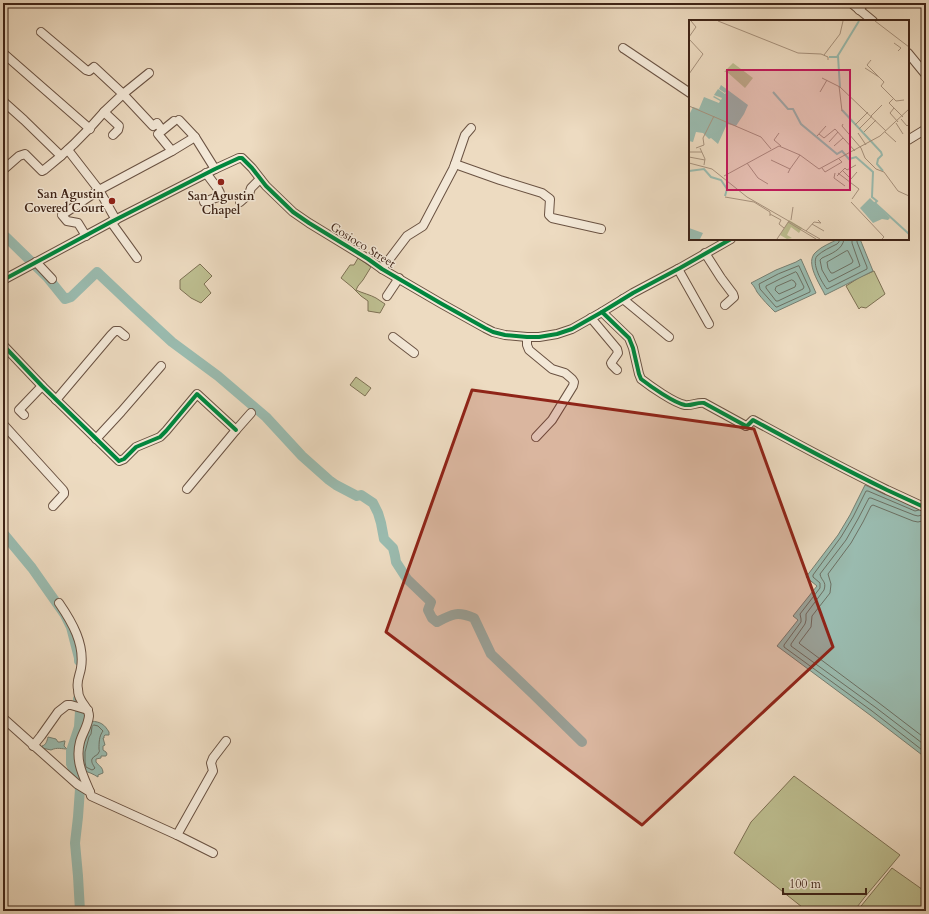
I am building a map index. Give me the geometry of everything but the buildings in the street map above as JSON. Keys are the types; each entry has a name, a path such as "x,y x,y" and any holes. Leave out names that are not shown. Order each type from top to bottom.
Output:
{"street":[{"path":"851,3 862,6 872,20"},
{"path":"41,32 88,71 94,67 153,126 157,123 162,130"},
{"path":"623,48 689,92"},
{"path":"3,53 90,129"},
{"path":"909,54 926,75"},
{"path":"3,170 18,156 25,154 42,171 68,150 90,129 122,94 148,73"},
{"path":"3,100 61,156"},
{"path":"104,112 119,126 118,130 113,135"},
{"path":"172,151 158,134 177,121 195,137 215,169"},
{"path":"382,269 407,236 423,226 455,164 465,135 471,128"},
{"path":"909,139 926,129"},
{"path":"86,236 78,222 67,221 62,215 99,190 195,137"},
{"path":"68,150 99,190 114,221 137,258"},
{"name":"Gosioco Street","path":"3,280 206,173 239,158 242,158 266,186 293,212 382,269 493,332 526,337 557,334 572,329 729,240"},
{"path":"455,164 542,193 550,199 549,215 552,218 601,229"},
{"path":"204,202 218,197 220,193 206,173"},
{"path":"240,202 249,194 251,188 260,178"},
{"path":"705,253 733,294 734,297 725,305"},
{"path":"34,263 52,279"},
{"path":"678,269 709,324"},
{"path":"387,296 399,278"},
{"path":"623,299 669,337"},
{"path":"602,312 629,338 641,379 670,398 685,405 704,403 746,426 753,420 888,491 926,508"},
{"path":"591,318 617,349 618,353 611,363 616,370"},
{"path":"56,400 115,331 119,331 126,336"},
{"path":"394,337 414,353"},
{"path":"526,337 527,345 530,350 552,369 565,373 574,382 552,420 536,437"},
{"path":"3,345 42,386 119,461 124,459 136,447 160,437 197,394 236,430"},
{"path":"96,439 161,366"},
{"path":"24,415 19,410 42,386"},
{"path":"187,489 251,413"},
{"path":"3,424 63,490 64,494 53,506"},
{"path":"59,603 73,625 82,653 82,668 77,681 77,687 81,708 89,717 80,741 78,757 79,764 91,796 213,853"},
{"path":"33,746 58,712 67,705 81,708"},
{"path":"3,718 77,784 88,791"},
{"path":"177,835 213,771 211,763 213,758 226,741"}],"highlighted area":[{"path":"472,390 754,429 833,647 642,825 386,632"}],"green space":[{"path":"358,258 371,267 356,290 374,297 385,304 380,313 368,311 368,301 341,278 350,265 354,265"},
{"path":"200,264 212,276 204,284 211,293 201,303 191,298 180,289 180,280"},
{"path":"874,271 885,294 866,308 861,307 859,309 846,286 860,277"},
{"path":"356,377 371,388 365,396 350,385"},
{"path":"794,776 900,855 854,911 807,911 734,853 751,822"},
{"path":"892,868 926,892 926,911 857,911"}],"water":[{"path":"836,240 860,240 873,271 825,295 812,267 813,256 821,248"},
{"path":"801,259 816,293 775,312 761,297 751,283"},
{"path":"865,485 917,507 926,505 926,758 777,646 798,620 793,616 817,586 806,577 838,535"},
{"path":"91,721 102,724 109,732 109,735 105,735 103,738 105,745 103,746 103,750 107,754 106,756 101,756 101,758 96,759 96,762 103,771 103,773 98,775 98,777 84,771 81,752"},
{"path":"48,737 56,739 58,742 65,741 64,746 67,749 57,748 51,750 42,748"}],"waterway":[{"path":"3,236 6,237 48,278 65,299 71,297 97,272 172,342 218,376 266,417 302,456 329,480 357,496 361,495 373,503 378,513 384,539 393,548 396,562 407,579 431,602 428,610 432,618 437,622 455,614 474,618 491,654 582,742"},
{"path":"3,533 32,568 65,615 71,627 79,661"},
{"path":"78,699 80,711 79,727 71,751 71,764 80,789 75,843 80,911"}],"cycle path":[{"path":"3,280 111,222 239,158 242,158 266,186 293,212 309,223 382,269 442,304 493,332 505,335 539,337 557,334 572,329 633,293 729,240"},
{"path":"602,312 629,338 641,379 669,398 685,405 704,403 746,426 753,420 853,473 926,508"},
{"path":"3,345 42,386 119,461 124,459 136,447 160,437 197,394 236,430"}],"place":[{"name":"San Agustin Chapel","path":"221,182"},
{"name":"San Agustin Covered Court","path":"112,201"}]}
